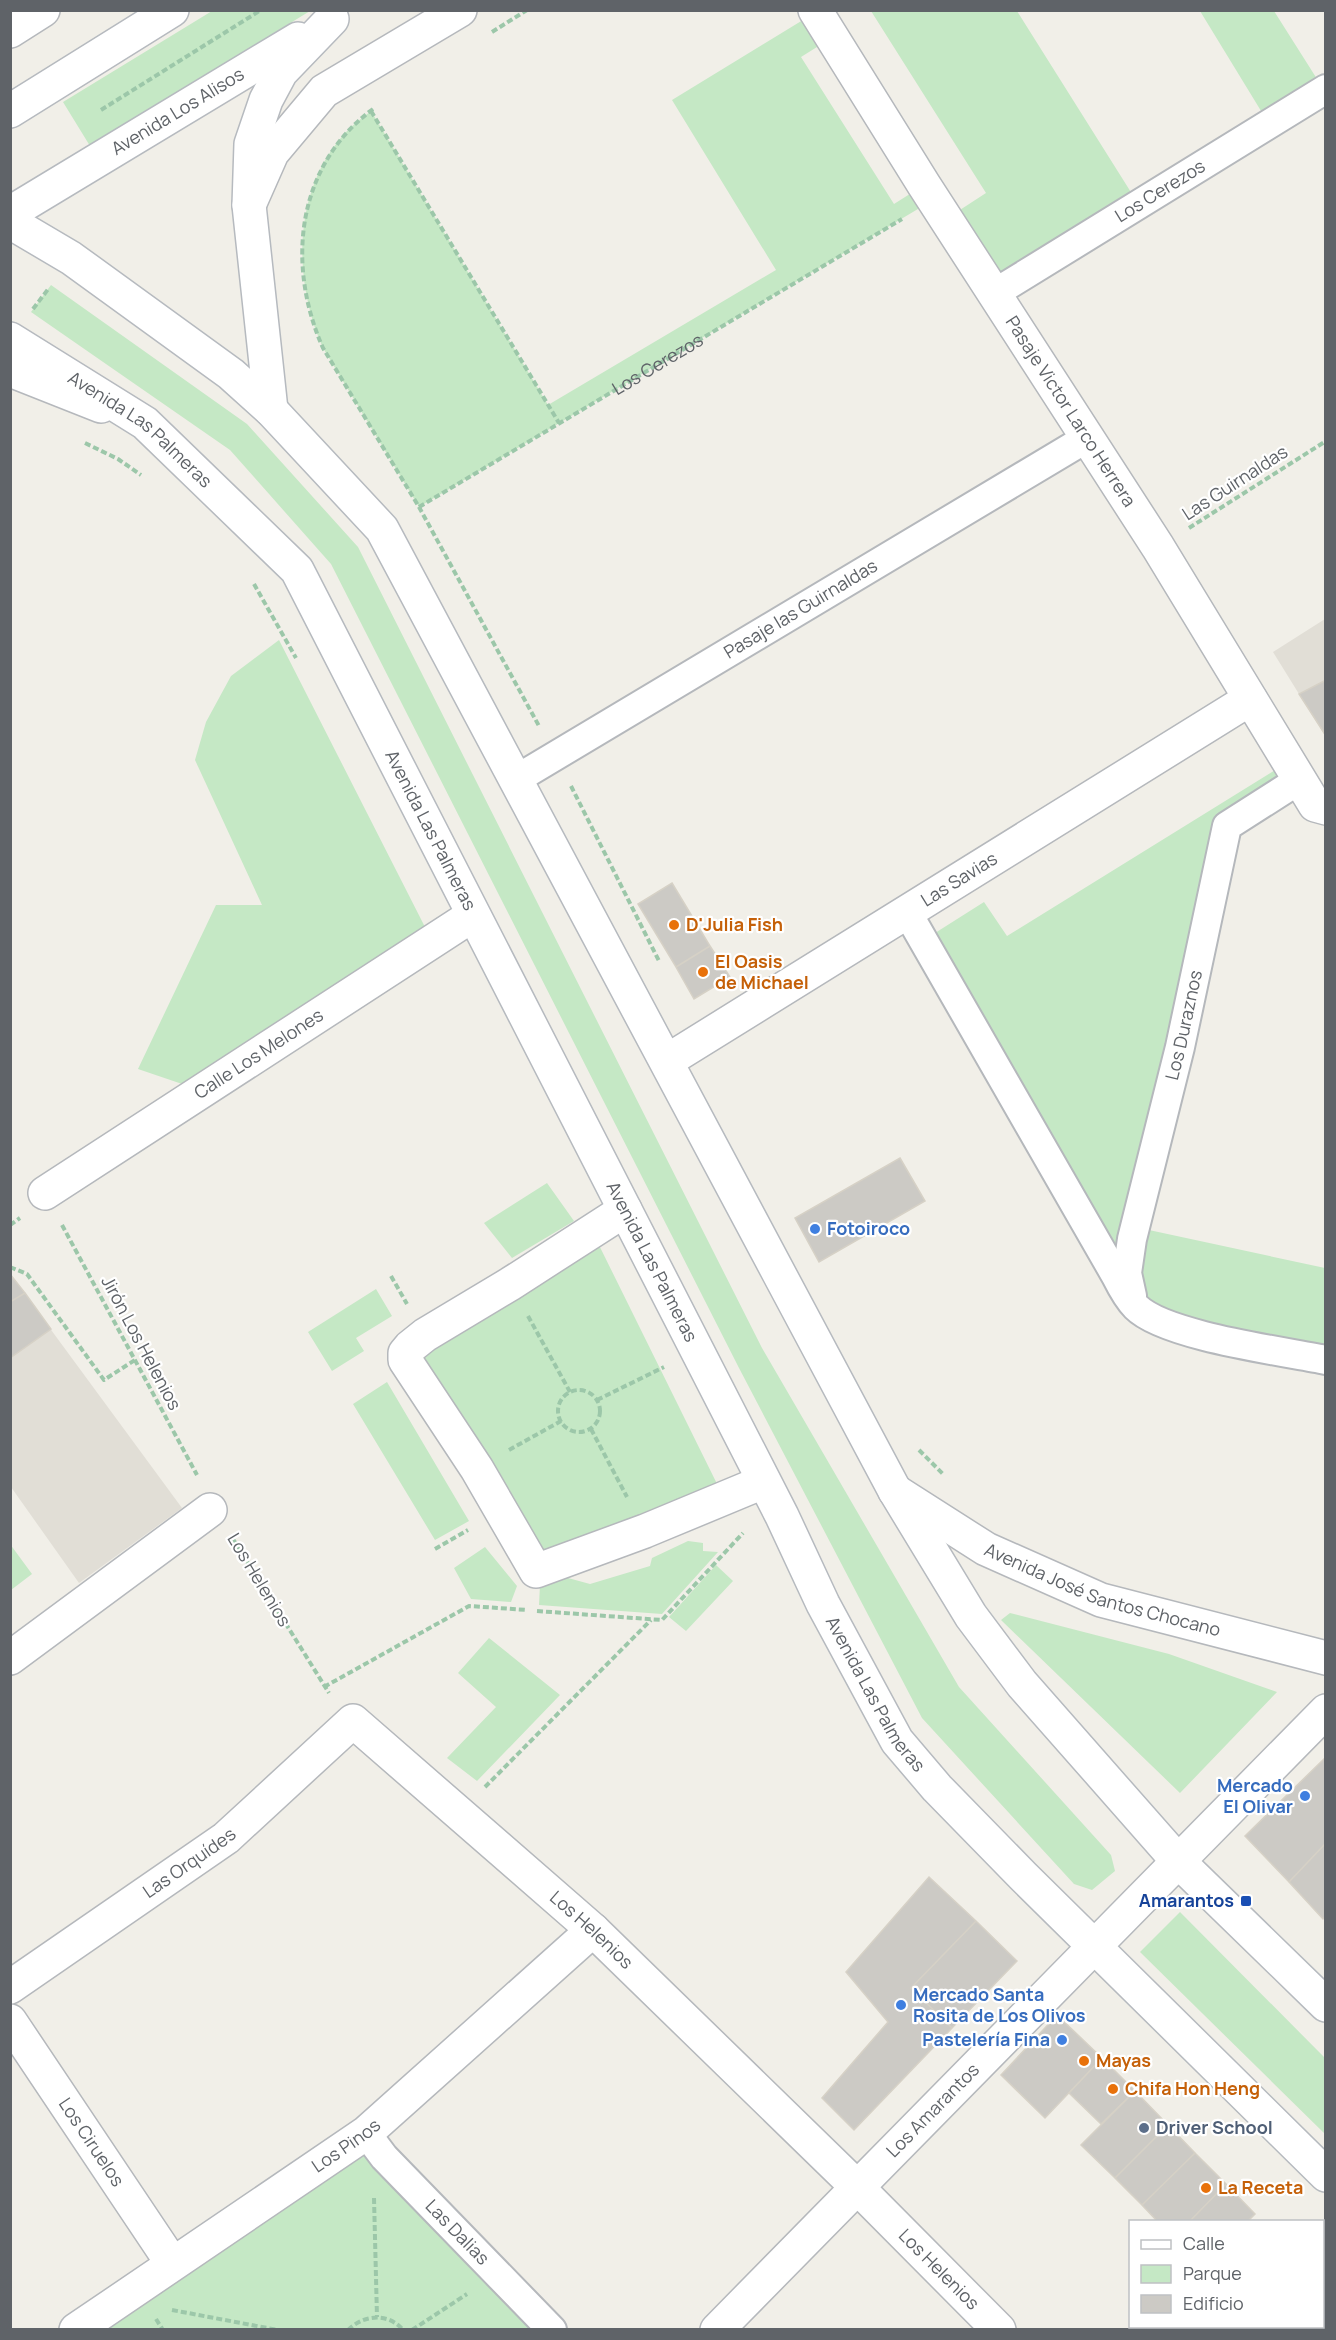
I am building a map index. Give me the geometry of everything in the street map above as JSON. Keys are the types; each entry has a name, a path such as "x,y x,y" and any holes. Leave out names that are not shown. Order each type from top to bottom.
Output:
{"street":[{"path":"10,31 43,10"},
{"path":"10,111 172,10"},
{"path":"249,205 272,153 324,91 460,10"},
{"name":"Pasaje Victor Larco Herrera","path":"815,10 933,200 1158,547 1315,805 1326,808"},
{"path":"271,410 249,205 251,144 266,100 281,72 339,15"},
{"name":"Avenida Los Alisos","path":"10,213 339,15"},
{"name":"Los Cerezos","path":"995,293 1326,89"},
{"path":"10,222 71,258 189,341 231,374 271,410 382,529 895,1491 971,1616 1022,1684 1177,1860 1326,2005"},
{"name":"Avenida Las Palmeras","path":"10,339 145,423 297,570 782,1516 824,1604 897,1741 937,1788 1326,2175"},
{"path":"10,370 145,423"},
{"name":"Pasaje las Guirnaldas","path":"515,780 1087,438"},
{"name":"Las Savias","path":"667,1061 1250,699"},
{"name":"Los Duraznos","path":"1136,1307 1127,1272 1131,1239 1180,1047 1227,826 1299,780"},
{"path":"908,912 1116,1276 1136,1307 1163,1323 1192,1332 1326,1360"},
{"name":"Calle Los Melones","path":"45,1192 473,915"},
{"path":"625,1210 510,1284 425,1335 405,1353 405,1360 477,1469 536,1571 645,1531 763,1482"},
{"name":"Avenida José Santos Chocano","path":"895,1491 986,1549 1101,1600 1326,1658"},
{"path":"10,1658 206,1498"},
{"name":"Los Amarantos","path":"717,2330 1326,1711"},
{"name":"Los Helenios","path":"353,1721 593,1930 857,2187 999,2330"},
{"name":"Las Orquídes","path":"10,1987 226,1838 353,1721"},
{"name":"Los Pinos","path":"76,2330 366,2133 593,1930"},
{"name":"Los Ciruelos","path":"10,2021 172,2263"},
{"name":"Las Dalias","path":"366,2133 384,2157 552,2330"}],"path":[{"path":"91,116 261,10"},
{"path":"487,36 527,10"},
{"path":"380,105 349,129 326,160 313,190 302,242 303,279 312,324 323,348 418,507 556,756 662,967"},
{"path":"371,111 559,423"},
{"name":"Los Cerezos","path":"382,529 933,200"},
{"path":"31,312 51,285"},
{"path":"77,440 118,459 143,477"},
{"name":"Las Guirnaldas","path":"1158,547 1326,441"},
{"path":"250,578 298,662"},
{"name":"Jirón Los Helenios","path":"45,1192 206,1498"},
{"path":"10,1268 27,1274 104,1380 135,1360"},
{"path":"510,1284 570,1392"},
{"path":"597,1400 696,1351"},
{"path":"587,1391 597,1400 600,1414 591,1429 574,1432 561,1421 557,1411 559,1404 562,1398 570,1392 587,1391"},
{"path":"477,1469 561,1421"},
{"path":"591,1429 645,1531"},
{"path":"915,1442 921,1452 945,1476"},
{"path":"324,1687 469,1606 662,1620 741,1534 782,1516"},
{"name":"Los Helenios","path":"232,1536 324,1687 353,1721"},
{"path":"480,1792 652,1620"},
{"path":"373,2188 377,2317"},
{"path":"412,2330 498,2274"},
{"path":"172,2310 278,2330"},
{"path":"348,2330 355,2322 377,2317 389,2319 403,2330"}],"shaded area":[{"path":"1325,619 1325,736 1273,652"},
{"path":"10,1274 182,1508 79,1583 11,1487"}],"green space":[{"path":"212,11 310,11 90,146 63,102"},
{"path":"871,11 1017,11 1139,205 995,293 946,219 986,193"},
{"path":"1200,11 1274,11 1324,90 1269,124"},
{"path":"816,12 833,37 801,57 894,204 924,185 933,200 419,507 323,348 306,293 303,234 308,204 317,177 331,151 350,128 371,111 548,405 776,270 672,100"},
{"path":"51,285 247,424 358,547 762,1348 959,1687 1111,1855 1115,1871 1092,1890 1074,1884 922,1718 739,1368 331,564 230,450 31,312"},
{"path":"279,640 426,929 188,1086 138,1069 216,905 262,905 195,760 206,722 231,676"},
{"path":"1288,762 1299,780 1227,826 1135,1227 1325,1268 1325,1360 1148,1315 924,940 984,902 1007,936"},
{"path":"547,1183 574,1221 512,1258 484,1223"},
{"path":"592,1231 724,1498 536,1571 410,1347"},
{"path":"376,1289 392,1316 356,1338 364,1351 332,1371 308,1332"},
{"path":"387,1382 469,1521 435,1540 353,1404"},
{"path":"688,1541 703,1543 703,1551 718,1552 662,1614 539,1605 540,1585 568,1578 590,1584 650,1566 652,1558"},
{"path":"10,1544 32,1574 11,1590 10,1590"},
{"path":"485,1547 517,1586 511,1602 471,1599 454,1568"},
{"path":"716,1565 733,1581 686,1631 669,1617"},
{"path":"1010,1613 1169,1654 1277,1692 1180,1793 1001,1620"},
{"path":"489,1638 560,1695 477,1781 447,1758 496,1707 458,1673"},
{"path":"1180,1912 1325,2058 1325,2134 1140,1952"},
{"path":"366,2147 544,2330 94,2330"}],"building":[{"path":"1326,680 1326,736 1299,694"},
{"name":"D'Julia Fish","path":"672,883 710,946 676,967 638,904"},
{"name":"El Oasis de Michael","path":"710,946 730,977 694,999 676,967"},
{"path":"900,1158 925,1201 819,1262 795,1218"},
{"path":"10,1274 25,1293 10,1302"},
{"path":"25,1293 51,1329 10,1358 10,1302"},
{"name":"Mercado El Olivar","path":"1326,1757 1326,1843 1289,1882 1245,1836"},
{"path":"1326,1843 1326,1916 1323,1919 1289,1882"},
{"name":"Mercado Santa Rosita de Los Olivos","path":"929,1877 976,1921 911,1988 952,2028 854,2130 822,2098 888,2022 846,1972"},
{"path":"976,1921 1017,1961 952,2028 911,1988"},
{"path":"1057,2015 1102,2058 1045,2118 1001,2075"},
{"path":"1102,2058 1135,2091 1101,2124 1069,2093"},
{"path":"1135,2091 1168,2125 1115,2178 1081,2145"},
{"path":"1168,2125 1195,2153 1142,2205 1115,2178"},
{"path":"1195,2153 1226,2184 1191,2220 1156,2220 1142,2205"},
{"path":"1226,2184 1255,2214 1249,2220 1191,2220"},
{"path":"1208,2328 1264,2328 1262,2330 1206,2330"}],"place":[{"name":"D'Julia Fish","path":"674,925"},
{"name":"El Oasis de Michael","path":"703,972"},
{"name":"Fotoiroco","path":"815,1229"},
{"name":"Mercado El Olivar","path":"1305,1796"},
{"name":"Amarantos","path":"1246,1901"},
{"name":"Mercado Santa Rosita de Los Olivos","path":"901,2005"},
{"name":"Pastelería Fina","path":"1062,2040"},
{"name":"Mayas","path":"1084,2061"},
{"name":"Chifa Hon Heng","path":"1113,2089"},
{"name":"Driver School","path":"1144,2128"},
{"name":"La Receta","path":"1206,2188"}]}
